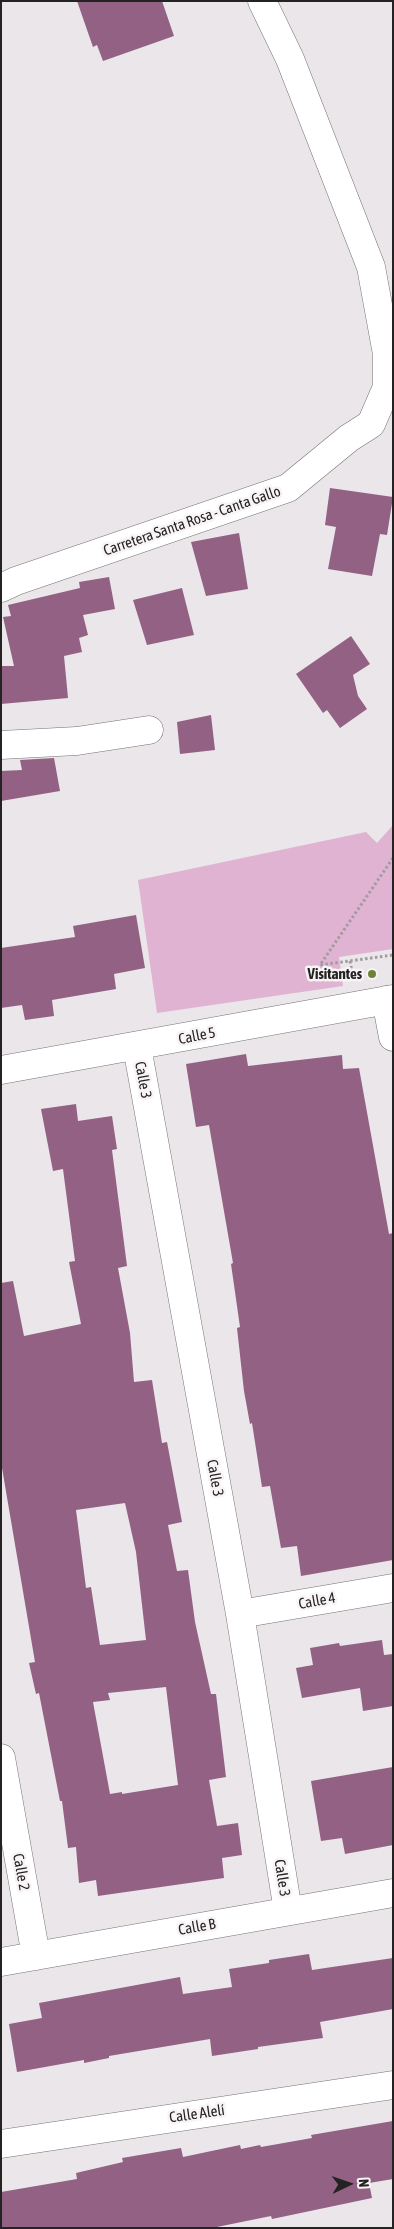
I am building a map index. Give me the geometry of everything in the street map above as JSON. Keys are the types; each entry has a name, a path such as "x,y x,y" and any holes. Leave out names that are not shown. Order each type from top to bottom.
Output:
{"street":[{"name":"Carretera Santa Rosa - Canta Gallo","path":"1,588 16,580 288,488 349,438 371,424 387,386 387,354 371,267 290,59 262,1"},
{"name":"Carretera Santa Rosa - Canta Gallo","path":"283,1 290,37 290,59"},
{"path":"1,746 77,741 149,730"},
{"path":"390,1000 393,1037"},
{"name":"Calle 5","path":"1,1070 390,1000"},
{"name":"Calle 3","path":"137,1047 240,1614 288,1911"},
{"name":"Calle 4","path":"240,1614 393,1588"},
{"name":"Calle 2","path":"1,1758 36,1956"},
{"name":"Calle B","path":"1,1962 393,1892"},
{"name":"Calle Alelí","path":"1,2144 393,2085"}],"path":[{"path":"393,858 320,966 393,955"}],"shaded area":[{"path":"393,825 393,949 339,957 343,986 157,1013 138,880 366,832 377,843"}],"building":[{"path":"77,1 162,1 174,36 103,61 97,45 93,47"},
{"path":"330,488 393,497 387,535 380,534 372,576 328,569 336,527 325,525"},
{"path":"239,533 248,589 206,596 191,542"},
{"path":"109,577 115,609 83,615 88,635 79,638 82,652 64,656 68,698 1,704 1,666 14,666 3,617 11,616 8,605 80,588 79,582"},
{"path":"182,588 194,635 147,645 133,600"},
{"path":"351,636 370,664 353,675 358,696 367,709 340,728 327,710 323,713 296,674"},
{"path":"211,715 215,750 180,754 177,722"},
{"path":"54,758 60,791 1,801 1,771 22,770 20,760"},
{"path":"136,915 145,968 114,974 116,989 52,1000 54,1016 25,1020 22,1005 1,1008 1,948 75,937 73,926"},
{"path":"246,1054 248,1066 342,1055 343,1069 359,1068 389,1234 393,1233 393,1560 301,1576 297,1546 281,1548 270,1486 262,1487 252,1423 250,1424 244,1391 237,1328 240,1327 231,1264 233,1263 209,1125 196,1127 186,1064"},
{"path":"76,1104 78,1121 112,1116 117,1149 112,1150 127,1266 118,1268 130,1333 134,1382 152,1380 162,1443 167,1442 182,1522 168,1525 177,1571 188,1570 195,1622 211,1694 216,1694 226,1777 209,1780 217,1826 238,1823 242,1855 222,1858 224,1878 98,1896 96,1880 79,1883 76,1847 68,1848 62,1801 60,1801 39,1693 36,1694 29,1663 35,1662 1,1462 1,1283 13,1281 24,1336 81,1324 69,1262 75,1261 63,1169 53,1171 41,1109","holes":["125,1503 136,1552 146,1640 100,1645 91,1587 86,1588 76,1510","166,1687 178,1785 122,1794 122,1792 110,1794 93,1702 110,1700 108,1693"]},
{"path":"382,1640 384,1655 393,1654 393,1706 363,1711 360,1688 302,1698 296,1668 313,1665 310,1648 339,1643 340,1646"},
{"path":"393,1767 393,1845 345,1854 342,1838 321,1841 311,1781"},
{"path":"309,1954 312,1970 393,1958 393,2009 320,2022 323,2038 258,2047 258,2049 212,2056 210,2039 109,2056 109,2058 84,2063 84,2060 17,2072 9,2024 42,2018 39,2003 180,1977 183,1994 232,1987 229,1969"},
{"path":"393,2121 393,2179 369,2183 372,2198 272,2219 271,2216 212,2228 1,2228 1,2192 77,2179 76,2173 123,2162 122,2158 181,2148 183,2157 240,2145 241,2149 260,2145 261,2147 312,2138 311,2135"}],"place":[{"name":"Visitantes","path":"372,974"}]}
